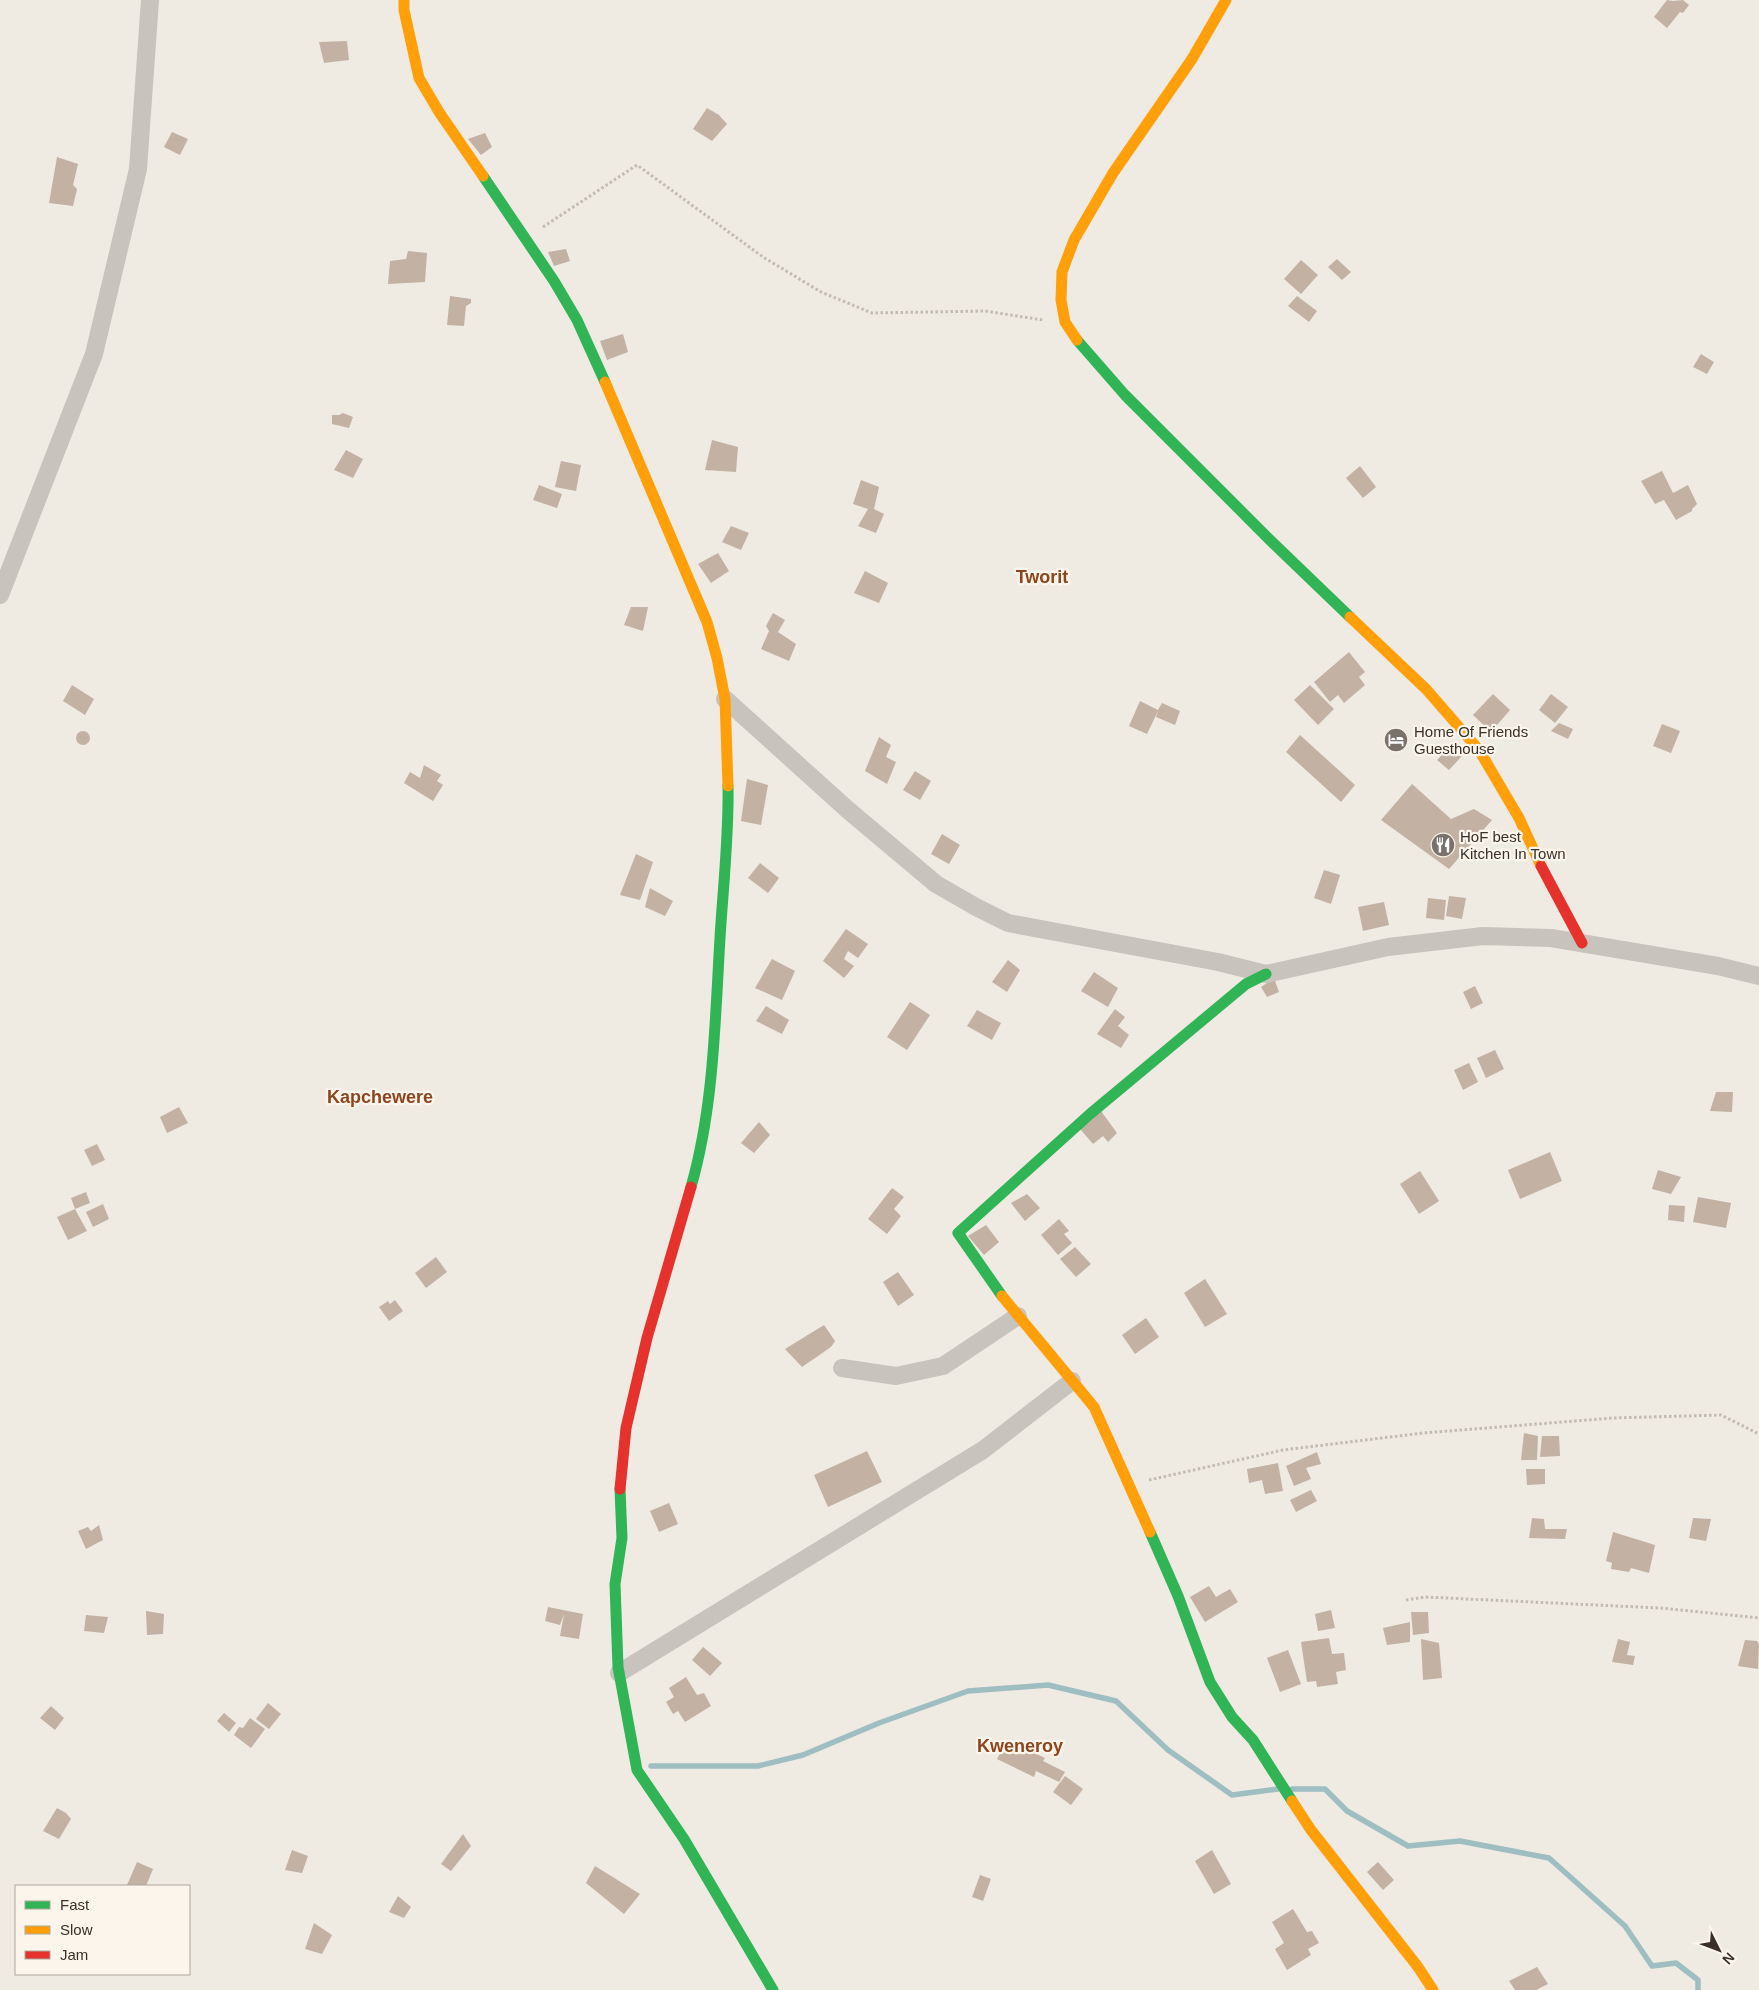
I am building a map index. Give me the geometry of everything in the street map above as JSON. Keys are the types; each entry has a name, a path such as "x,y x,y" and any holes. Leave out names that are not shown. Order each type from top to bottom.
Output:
{"street":[{"path":"0,595 94,354 138,169 150,0"},
{"path":"404,0 404,10 419,78 439,112 554,281 577,320 707,622 718,658 726,699 728,797 714,1035 708,1093 697,1166 647,1338 626,1428 620,1491 622,1538 615,1584 619,1673 637,1770 684,1839 773,1990"},
{"path":"1226,0 1192,59 1113,173 1074,240 1062,272 1061,300 1065,322 1079,343 1125,396 1272,542 1426,689 1479,750 1519,818 1533,851 1582,943"},
{"path":"726,699 848,810 936,884 976,907 1008,923 1218,962 1266,974"},
{"path":"1433,1990 1418,1967 1311,1830 1252,1740 1232,1717 1210,1682 1178,1596 1094,1408 1018,1316 972,1255 958,1233 1090,1114 1246,984 1266,974 1388,947 1483,936 1550,938 1718,966 1759,976"},
{"path":"842,1368 896,1376 943,1366 1018,1316"},
{"path":"619,1673 983,1450 1072,1381"}],"path":[{"path":"526,239 637,165 763,258 822,292 872,313 985,311 1049,322 1065,322"},
{"path":"1128,1485 1283,1450 1423,1433 1613,1418 1721,1415 1759,1434"},
{"path":"1406,1600 1425,1597 1660,1608 1759,1618"}],"building":[{"path":"1667,0 1683,0 1689,5 1683,13 1680,12 1667,28 1654,17"},
{"path":"347,41 349,60 324,63 319,42"},
{"path":"707,108 719,115 727,124 712,141 693,129"},
{"path":"172,132 188,139 180,155 164,147"},
{"path":"485,133 492,147 481,155 468,139"},
{"path":"57,157 78,164 73,185 77,189 73,206 49,203"},
{"path":"566,249 570,261 554,266 548,252"},
{"path":"408,251 427,253 425,282 388,284 390,261 406,259"},
{"path":"1337,259 1351,272 1342,280 1328,267"},
{"path":"1301,260 1318,275 1301,294 1284,279"},
{"path":"450,296 471,299 471,303 466,306 464,326 447,325"},
{"path":"1297,296 1317,311 1309,322 1288,306"},
{"path":"623,334 628,352 607,360 600,341"},
{"path":"1701,354 1714,362 1707,374 1693,367"},
{"path":"343,413 353,417 349,428 332,424 332,415"},
{"path":"712,440 738,447 736,472 705,470"},
{"path":"346,450 363,459 353,478 334,470"},
{"path":"561,461 581,465 576,491 555,487"},
{"path":"1360,466 1376,487 1363,498 1346,478"},
{"path":"1662,471 1673,493 1688,485 1697,504 1692,511 1676,520 1664,500 1655,504 1641,481"},
{"path":"861,480 879,487 874,509 884,514 876,533 858,526 868,509 853,504"},
{"path":"539,485 562,494 557,508 533,500"},
{"path":"731,526 749,533 741,550 722,542"},
{"path":"718,553 729,571 711,583 698,564"},
{"path":"865,571 888,583 879,603 854,593"},
{"path":"631,607 648,607 643,631 624,625"},
{"path":"773,613 785,620 778,632 796,644 789,661 761,649 769,631 766,626"},
{"path":"1349,652 1365,672 1359,677 1365,685 1344,703 1338,695 1330,702 1314,682"},
{"path":"72,685 94,699 85,715 63,701"},
{"path":"1310,685 1334,709 1318,725 1294,700"},
{"path":"1493,694 1510,710 1491,732 1473,715"},
{"path":"1551,694 1568,707 1555,723 1539,710"},
{"path":"1140,701 1158,710 1162,703 1180,711 1175,725 1156,717 1158,711 1147,734 1129,726"},
{"path":"1559,723 1573,729 1568,739 1551,731"},
{"path":"1662,724 1680,731 1671,753 1653,746"},
{"path":"80,731 86,731 90,738 86,745 80,745 76,741 76,735"},
{"path":"1300,735 1355,785 1341,802 1286,752"},
{"path":"879,737 891,745 886,757 896,762 887,784 865,771"},
{"path":"1450,746 1462,756 1449,770 1437,760"},
{"path":"424,765 441,775 437,781 443,785 433,801 404,783 410,772 420,778"},
{"path":"915,771 931,781 920,800 903,790"},
{"path":"747,779 768,785 761,825 741,821"},
{"name":"HoF best Kitchen In Town","path":"1412,784 1451,819 1474,809 1492,820 1449,869 1381,820"},
{"path":"942,834 960,845 949,864 931,854"},
{"path":"636,854 653,862 640,900 620,895"},
{"path":"760,863 779,878 768,893 748,878"},
{"path":"1324,870 1340,875 1331,904 1314,898"},
{"path":"650,888 673,901 665,916 645,907"},
{"path":"1449,896 1466,898 1462,919 1446,916"},
{"path":"1428,898 1446,900 1444,920 1426,918"},
{"path":"1384,902 1389,925 1363,931 1358,907"},
{"path":"846,929 868,944 858,958 848,951 844,959 854,966 844,978 823,961"},
{"path":"772,959 795,971 782,1000 755,988"},
{"path":"1008,960 1020,970 1007,992 992,982"},
{"path":"1094,972 1118,988 1108,1007 1081,991"},
{"path":"1274,978 1279,992 1267,997 1261,987"},
{"path":"1475,986 1483,1003 1471,1009 1463,992"},
{"path":"910,1002 930,1015 907,1050 887,1037"},
{"path":"766,1006 789,1020 782,1034 756,1021"},
{"path":"1115,1009 1125,1017 1118,1026 1129,1035 1121,1048 1097,1034"},
{"path":"977,1010 1001,1023 992,1040 967,1026"},
{"path":"1495,1050 1504,1069 1486,1078 1477,1058"},
{"path":"1469,1063 1478,1082 1463,1090 1454,1070"},
{"path":"1716,1092 1733,1092 1732,1112 1710,1111"},
{"path":"179,1107 188,1123 167,1133 160,1117"},
{"path":"1101,1111 1117,1133 1108,1142 1103,1136 1093,1144 1080,1129"},
{"path":"759,1122 770,1135 754,1153 741,1143"},
{"path":"97,1144 105,1160 92,1166 84,1150"},
{"path":"1550,1152 1562,1181 1520,1199 1508,1170"},
{"path":"1658,1170 1681,1177 1671,1194 1652,1189"},
{"path":"1420,1171 1439,1201 1419,1214 1400,1184"},
{"path":"892,1188 904,1197 894,1209 901,1216 887,1234 868,1219"},
{"path":"86,1192 90,1203 75,1209 71,1198"},
{"path":"1027,1194 1040,1208 1025,1221 1011,1203"},
{"path":"1698,1197 1731,1203 1726,1228 1693,1222"},
{"path":"103,1204 109,1219 93,1227 86,1212"},
{"path":"1669,1205 1685,1206 1684,1222 1668,1220"},
{"path":"75,1209 87,1231 68,1240 57,1217"},
{"path":"1059,1219 1069,1231 1064,1234 1072,1243 1058,1255 1041,1235"},
{"path":"986,1225 999,1242 984,1255 968,1236"},
{"path":"1075,1247 1091,1264 1076,1277 1060,1259"},
{"path":"436,1257 447,1272 426,1288 415,1273"},
{"path":"898,1272 914,1295 898,1306 883,1282"},
{"path":"1205,1279 1227,1314 1205,1327 1184,1293"},
{"path":"395,1300 403,1311 389,1321 379,1307 388,1301 390,1304"},
{"path":"1146,1318 1159,1337 1135,1354 1122,1335"},
{"path":"824,1325 835,1341 831,1347 802,1367 785,1349"},
{"path":"1524,1433 1538,1436 1537,1460 1521,1460"},
{"path":"1542,1436 1559,1436 1560,1456 1540,1457"},
{"path":"867,1451 882,1482 828,1507 814,1475"},
{"path":"1317,1452 1321,1464 1306,1468 1311,1479 1294,1486 1286,1466"},
{"path":"1278,1463 1283,1491 1265,1494 1262,1480 1249,1483 1247,1469"},
{"path":"1526,1469 1545,1469 1545,1484 1527,1485"},
{"path":"1311,1490 1317,1501 1296,1512 1290,1500"},
{"path":"669,1503 678,1524 659,1532 650,1511"},
{"path":"1532,1518 1544,1519 1545,1529 1567,1529 1565,1539 1529,1538"},
{"path":"1693,1518 1711,1519 1706,1541 1689,1538"},
{"path":"99,1525 103,1540 86,1549 78,1531 88,1527 91,1531"},
{"path":"1613,1532 1655,1545 1649,1573 1631,1568 1629,1572 1611,1569 1612,1563 1606,1561"},
{"path":"1209,1586 1216,1597 1230,1589 1238,1602 1205,1622 1190,1597"},
{"path":"548,1607 583,1614 579,1639 560,1636 564,1614 560,1625 545,1621"},
{"path":"1331,1610 1335,1628 1318,1631 1315,1614"},
{"path":"146,1611 164,1614 163,1634 147,1635"},
{"path":"1411,1612 1428,1612 1429,1633 1413,1635"},
{"path":"86,1615 108,1617 104,1633 84,1631"},
{"path":"1410,1622 1410,1642 1387,1645 1383,1628"},
{"path":"1329,1638 1332,1654 1344,1653 1346,1670 1336,1672 1338,1684 1317,1687 1316,1681 1307,1682 1301,1642"},
{"path":"1421,1639 1439,1643 1442,1678 1423,1680"},
{"path":"1618,1639 1630,1642 1627,1655 1635,1656 1633,1665 1612,1662"},
{"path":"1745,1640 1757,1641 1759,1644 1758,1669 1738,1666"},
{"path":"703,1647 722,1663 710,1676 692,1660"},
{"path":"1288,1650 1301,1684 1280,1692 1267,1658"},
{"path":"686,1677 697,1695 704,1693 711,1706 685,1722 678,1711 673,1714 666,1702 674,1697 669,1688"},
{"path":"268,1703 281,1714 269,1729 256,1719"},
{"path":"51,1706 64,1718 55,1730 40,1718"},
{"path":"224,1713 236,1723 229,1732 217,1721"},
{"path":"250,1718 265,1729 251,1748 234,1735 239,1727 243,1728"},
{"path":"1007,1740 1045,1758 1043,1761 1065,1772 1059,1782 1036,1771 1034,1777 997,1759"},
{"path":"1065,1776 1083,1789 1071,1805 1053,1792"},
{"path":"57,1808 66,1813 71,1819 59,1839 43,1831"},
{"path":"463,1834 471,1846 451,1871 441,1864"},
{"path":"292,1850 308,1856 302,1873 285,1870"},
{"path":"1212,1850 1231,1884 1214,1894 1195,1861"},
{"path":"137,1862 153,1869 146,1885 127,1885"},
{"path":"1378,1862 1394,1880 1383,1890 1367,1872"},
{"path":"595,1866 640,1894 624,1914 586,1883"},
{"path":"980,1875 991,1879 983,1901 972,1897"},
{"path":"398,1896 411,1907 404,1918 389,1912"},
{"path":"1293,1909 1307,1932 1312,1931 1319,1943 1308,1949 1311,1955 1287,1970 1275,1949 1284,1943 1272,1922"},
{"path":"314,1923 332,1935 322,1954 305,1949"},
{"path":"1537,1967 1548,1984 1536,1990 1515,1990 1509,1981"}],"waterway":[{"path":"651,1766 758,1766 803,1755 879,1723 968,1691 1048,1685 1116,1701 1168,1750 1232,1795 1278,1789"},
{"path":"1292,1789 1325,1789 1347,1811 1408,1846 1460,1841 1549,1858 1625,1926 1652,1966 1676,1963 1698,1980 1698,1990"}],"traffic: fast":[{"path":"483,176 554,281 577,320 605,382"},
{"path":"1077,340 1125,395 1350,617"},
{"path":"691,1187 705,1126 715,1032 727,843 728,786"},
{"path":"1002,1296 958,1233 1090,1114 1246,984 1266,974"},
{"path":"620,1489 622,1538 615,1584 618,1667 637,1770 684,1839 773,1990"},
{"path":"1150,1532 1178,1596 1210,1682 1232,1717 1253,1740 1292,1801"}],"traffic: slow":[{"path":"404,0 404,10 419,78 439,112 483,176"},
{"path":"1077,340 1065,322 1061,300 1062,272 1074,240 1113,173 1192,59 1226,0"},
{"path":"605,382 707,622 717,658 725,699 728,786"},
{"path":"1350,617 1426,689 1479,750 1519,818 1541,866"},
{"path":"1002,1296 1094,1407 1150,1532"},
{"path":"1292,1801 1311,1830 1418,1967 1433,1990"}],"traffic: jam":[{"path":"1541,866 1582,943"},
{"path":"620,1489 626,1428 647,1338 691,1187"}],"place":[{"name":"Home Of Friends Guesthouse","path":"1396,740"},
{"name":"HoF best Kitchen In Town","path":"1443,845"}],"district":[{"name":"Tworit","path":"1042,577"},
{"name":"Kapchewere","path":"380,1097"},
{"name":"Kweneroy","path":"1020,1746"}]}
